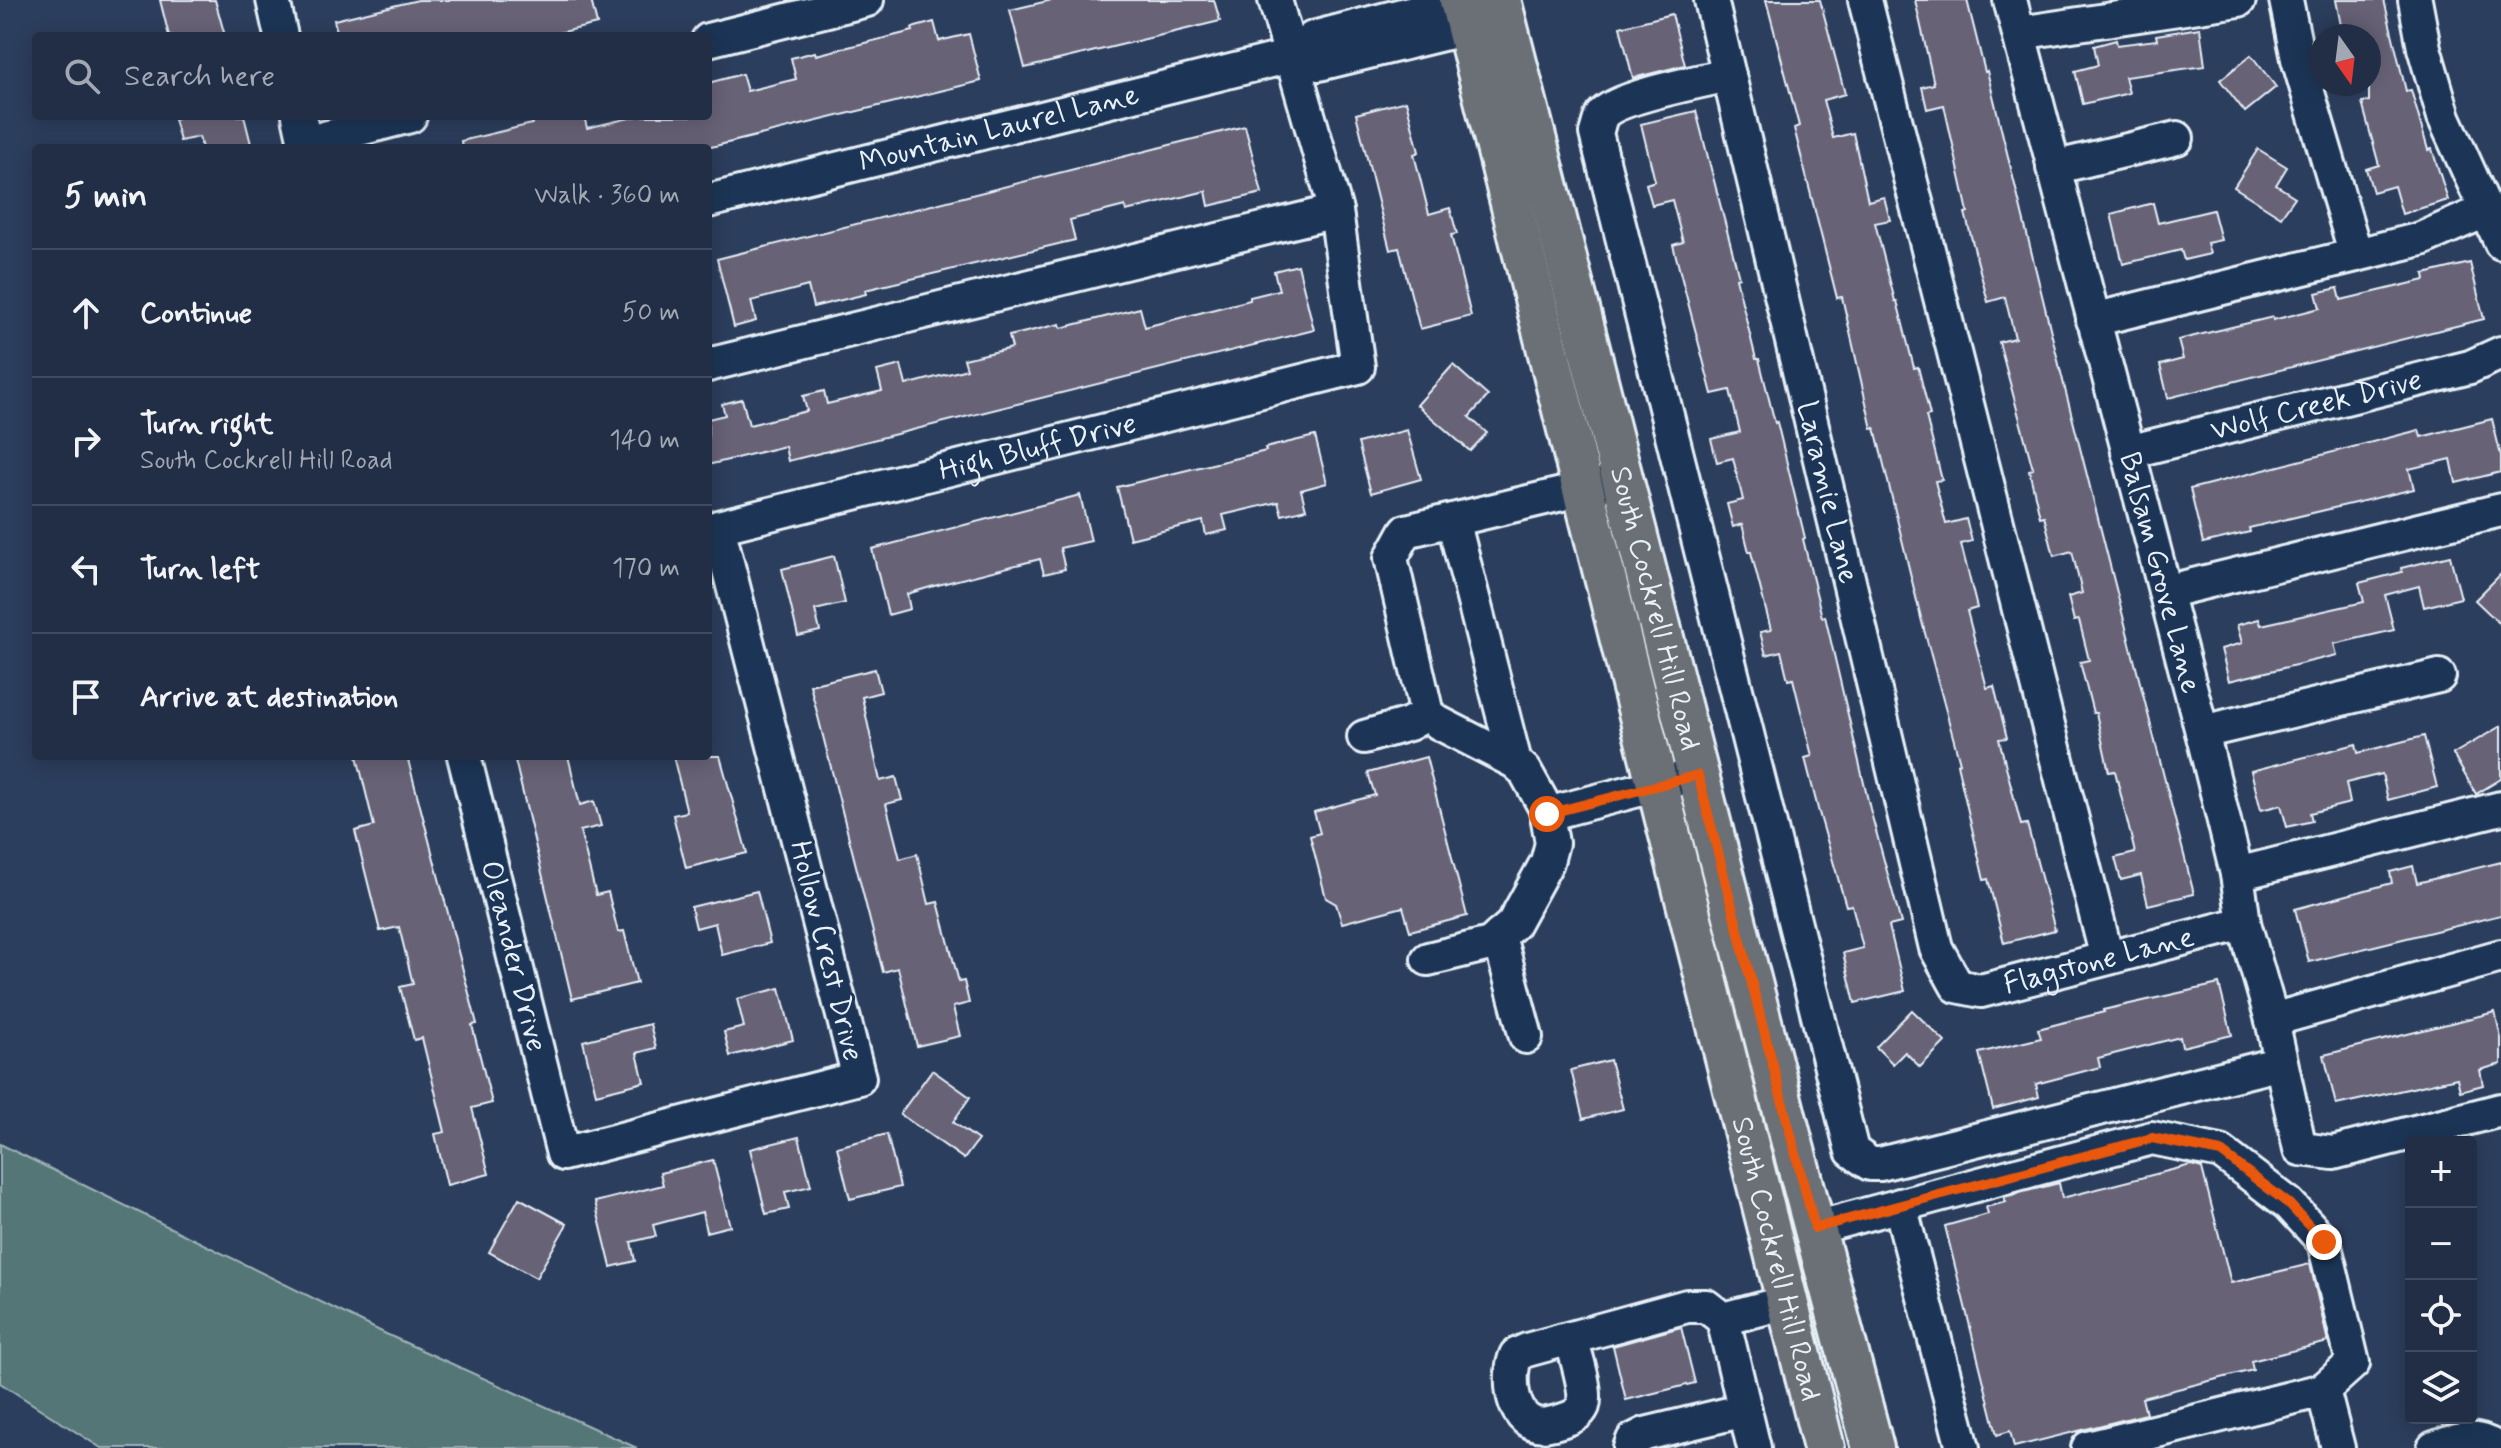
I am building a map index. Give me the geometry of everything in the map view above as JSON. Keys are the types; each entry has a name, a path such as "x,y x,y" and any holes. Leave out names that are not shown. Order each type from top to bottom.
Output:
{"main road":[{"name":"South Cockrell Hill Road","path":"1507,1 1623,479 1873,1448"},
{"name":"South Cockrell Hill Road","path":"1462,7 1824,1448"}],"street":[{"path":"273,0 280,32"},
{"path":"712,39 867,0"},
{"path":"712,364 1336,211 1275,0"},
{"name":"Laramie Lane","path":"1711,0 1936,948 1954,982"},
{"path":"1865,0 2107,958"},
{"name":"Balsam Grove Lane","path":"2010,0 2202,732 2237,874 2244,923 2272,1020 2300,1149 2333,1153 2501,1110"},
{"path":"2019,33 2239,0"},
{"path":"2286,0 2298,59 2356,255"},
{"path":"2415,0 2424,48 2444,117 2501,243"},
{"name":"Mountain Laurel Lane","path":"712,200 1291,56 1319,64 1462,7 1507,1"},
{"path":"1729,75 1635,98 1612,107 1602,116 1596,133 1852,1151 1861,1159 1880,1164 2281,1063"},
{"path":"303,136 389,120"},
{"path":"2053,168 2177,138"},
{"name":"High Bluff Drive","path":"718,527 1358,367 1336,211"},
{"path":"2093,320 2421,239 2485,211"},
{"name":"Wolf Creek Drive","path":"2128,452 2470,367 2501,353"},
{"path":"1428,959 1490,944 1513,924 1547,862 1552,843 1547,814 1525,771 1515,762 1427,714 1391,558 1406,531 1623,479"},
{"path":"2165,592 2501,510"},
{"path":"1453,520 1515,762"},
{"name":"Hollow Crest Drive","path":"563,1154 859,1078 718,527"},
{"path":"2202,732 2439,676"},
{"path":"1364,737 1409,724 1427,714"},
{"name":"Oleander Drive","path":"465,760 563,1154"},
{"path":"1547,814 1698,775"},
{"path":"2237,874 2501,808"},
{"name":"Flagstone Lane","path":"1954,982 1957,986 1981,991 2244,923"},
{"path":"1499,936 1526,1037"},
{"path":"2272,1020 2501,956"},
{"path":"1815,1228 2152,1138 2221,1152 2289,1204 2324,1242 2353,1363 2323,1390 2088,1448"},
{"path":"1900,1205 1963,1448"},
{"path":"1723,1319 1787,1302"},
{"path":"1571,1338 1687,1306 1706,1306 1723,1319 1754,1448"},
{"path":"2323,1390 2338,1448"},
{"path":"1630,1448 1633,1440 1645,1434 1745,1410"},
{"path":"2434,1448 2468,1437 2484,1440 2496,1448"}],"green space":[{"path":"0,1144 386,1334 637,1448 101,1448 0,1383"}],"building":[{"path":"160,0 215,0 224,32 168,32"},
{"path":"418,0 591,0 597,24 563,32 337,32 334,20"},
{"path":"1052,0 1214,0 1220,21 1025,68 1010,10"},
{"path":"1766,0 1820,0 1845,94 1823,100 1833,138 1853,133 1868,201 1884,197 1890,220 1875,223 1914,368 1918,367 1930,415 1926,416 1942,480 1935,481 1946,524 1966,519 1972,541 1961,544 1977,608 1967,611 1987,688 1994,686 2007,738 1999,739 2021,825 2027,824 2055,930 2004,943 1988,879 1984,880 1957,764 1960,763 1875,428 1872,429 1842,297 1837,298 1794,128 1799,126"},
{"path":"1915,0 1967,0 2194,894 2148,905 2141,875 2121,880 2115,858 2135,853 2115,771 2109,772 2096,713 2093,713 2080,662 2089,660 2079,620 2074,621 2068,597 2082,593 2072,551 2054,556 2044,516 2040,517 2029,470 2033,469 1999,342 2015,338 2005,297 1988,302 1965,213 1968,212 1944,105 1927,109 1922,87 1934,84"},
{"path":"2336,0 2384,0 2406,91 2411,90 2428,150 2432,149 2448,200 2402,214 2394,186 2373,192 2366,169 2379,165 2362,103 2369,101 2369,96 2381,96 2381,24 2341,24"},
{"path":"1672,14 1685,65 1633,78 1620,27"},
{"path":"934,22 939,41 969,34 981,81 712,147 712,144 461,144 461,141 532,124 536,120 585,120 587,128 621,120 712,120 712,82 742,74 747,91 796,79 791,58 815,52 816,55 913,31 912,28"},
{"path":"2200,28 2205,66 2125,77 2129,93 2083,104 2075,71 2098,65 2094,46 2116,40 2117,45 2157,40 2156,35"},
{"path":"2251,55 2276,87 2245,112 2220,80"},
{"path":"1406,101 1419,152 1414,154 1429,214 1450,208 1457,234 1451,235 1471,316 1420,329 1399,248 1390,250 1356,114"},
{"path":"1696,111 1739,277 1736,278 1756,359 1759,359 1777,422 1822,617 1825,616 1870,809 1901,923 1889,926 1905,991 1855,1003 1843,953 1863,948 1852,905 1846,906 1818,809 1805,758 1812,756 1793,679 1788,680 1781,651 1766,655 1760,632 1771,630 1751,552 1742,524 1733,527 1727,504 1743,500 1733,458 1717,462 1711,439 1740,432 1730,390 1712,394 1673,245 1683,242 1672,200 1652,205 1646,184 1655,181 1641,124"},
{"path":"174,120 245,120 251,144 201,144 199,137 180,141"},
{"path":"1245,126 1262,193 1209,206 1206,191 1126,211 1125,206 1070,220 1075,240 865,290 866,294 813,307 808,286 751,301 756,321 734,327 717,259"},
{"path":"2258,149 2287,167 2276,185 2295,197 2281,217 2234,187"},
{"path":"2153,203 2158,223 2213,210 2221,240 2207,243 2210,254 2184,260 2181,250 2123,264 2111,214"},
{"path":"2470,263 2484,319 2168,398 2160,365 2183,359 2178,340 2320,308 2316,293 2338,288 2341,300 2425,280 2424,274"},
{"path":"1298,265 1314,330 788,461 785,446 712,464 712,418 725,415 722,404 742,399 749,425 807,411 803,396 824,391 827,404 882,391 877,371 901,365 906,385 967,369 964,359 1012,348 1009,336 1060,324 1061,328 1140,308 1145,327 1250,300 1250,297 1279,290 1274,271"},
{"path":"1453,365 1488,396 1469,417 1487,433 1470,451 1417,405"},
{"path":"2492,419 2501,456 2501,472 2456,483 2451,459 2409,469 2414,489 2249,528 2250,532 2203,543 2190,489 2419,430 2421,437"},
{"path":"1407,430 1421,479 1371,493 1358,443"},
{"path":"1315,436 1327,483 1301,490 1306,509 1282,515 1278,502 1223,515 1227,530 1206,535 1203,521 1130,539 1117,487"},
{"path":"1080,495 1091,541 1060,548 1065,569 1044,574 1040,559 934,586 907,594 910,609 888,615 872,549"},
{"path":"834,556 845,603 815,610 820,631 798,636 782,569"},
{"path":"2450,556 2461,598 2424,607 2419,586 2385,595 2394,630 2334,644 2337,655 2229,681 2221,649 2242,643 2237,625 2259,619 2261,625 2364,602 2359,583 2402,572 2401,568"},
{"path":"2501,574 2501,625 2475,600"},
{"path":"875,669 881,692 862,697 880,781 896,777 902,800 886,804 900,859 917,854 929,904 938,902 959,982 964,981 969,1003 953,1007 960,1036 917,1046 898,968 883,972 810,685"},
{"path":"2501,726 2501,779 2476,794 2453,754"},
{"path":"2424,736 2437,787 2388,800 2382,774 2346,783 2350,803 2310,813 2312,821 2287,827 2281,805 2261,810 2251,771 2356,744 2358,753"},
{"path":"712,756 720,756 747,853 686,868 673,815 687,812 674,760 712,760"},
{"path":"1426,757 1467,916 1410,931 1403,907 1342,923 1336,904 1326,898 1310,836 1320,833 1314,812 1375,795 1368,773"},
{"path":"358,760 408,760 477,1024 472,1025 492,1103 472,1108 489,1174 447,1185 435,1134 445,1132 422,1038 414,1040 400,987 413,984 399,927 380,931 355,831 374,826"},
{"path":"515,760 569,760 580,805 594,801 601,826 580,831 596,895 608,892 618,932 624,931 637,983 572,999"},
{"path":"2501,862 2501,915 2309,962 2295,909 2392,883 2390,872 2413,866 2417,883"},
{"path":"757,891 770,943 722,955 715,923 696,928 691,907"},
{"path":"2219,984 2232,1035 2182,1047 2180,1037 2098,1058 2100,1067 2036,1084 2039,1097 1993,1109 1979,1053 2041,1038 2038,1029 2103,1010"},
{"path":"780,988 793,1040 730,1056 724,1032 744,1027 737,999"},
{"path":"1912,1010 1945,1042 1920,1067 1905,1052 1893,1064 1876,1047"},
{"path":"2495,1012 2501,1038 2501,1064 2480,1070 2483,1085 2460,1091 2457,1078 2336,1105 2324,1055"},
{"path":"650,1024 656,1048 637,1053 644,1082 596,1094 583,1041"},
{"path":"1610,1060 1623,1109 1583,1119 1571,1070"},
{"path":"932,1070 970,1097 953,1122 978,1140 964,1159 900,1114"},
{"path":"887,1134 900,1187 850,1199 837,1147"},
{"path":"799,1137 811,1186 785,1192 789,1209 766,1214 750,1149"},
{"path":"713,1160 730,1226 706,1232 702,1212 653,1225 656,1236 631,1242 635,1261 611,1267 595,1202 663,1185 660,1173"},
{"path":"2191,1165 2202,1168 2231,1283 2310,1264 2328,1342 2251,1361 2253,1370 2142,1398 2146,1414 2014,1447 2010,1431 1997,1435 1945,1226 1988,1214 1986,1207 2006,1202 2004,1197 2059,1183 2062,1198"},
{"path":"519,1198 567,1224 536,1278 489,1252"},
{"path":"1681,1327 1695,1383 1626,1400 1613,1346"}],"route":[{"path":"1547,814 1698,775 1815,1228 2152,1138 2221,1152 2289,1204 2324,1242"}]}
